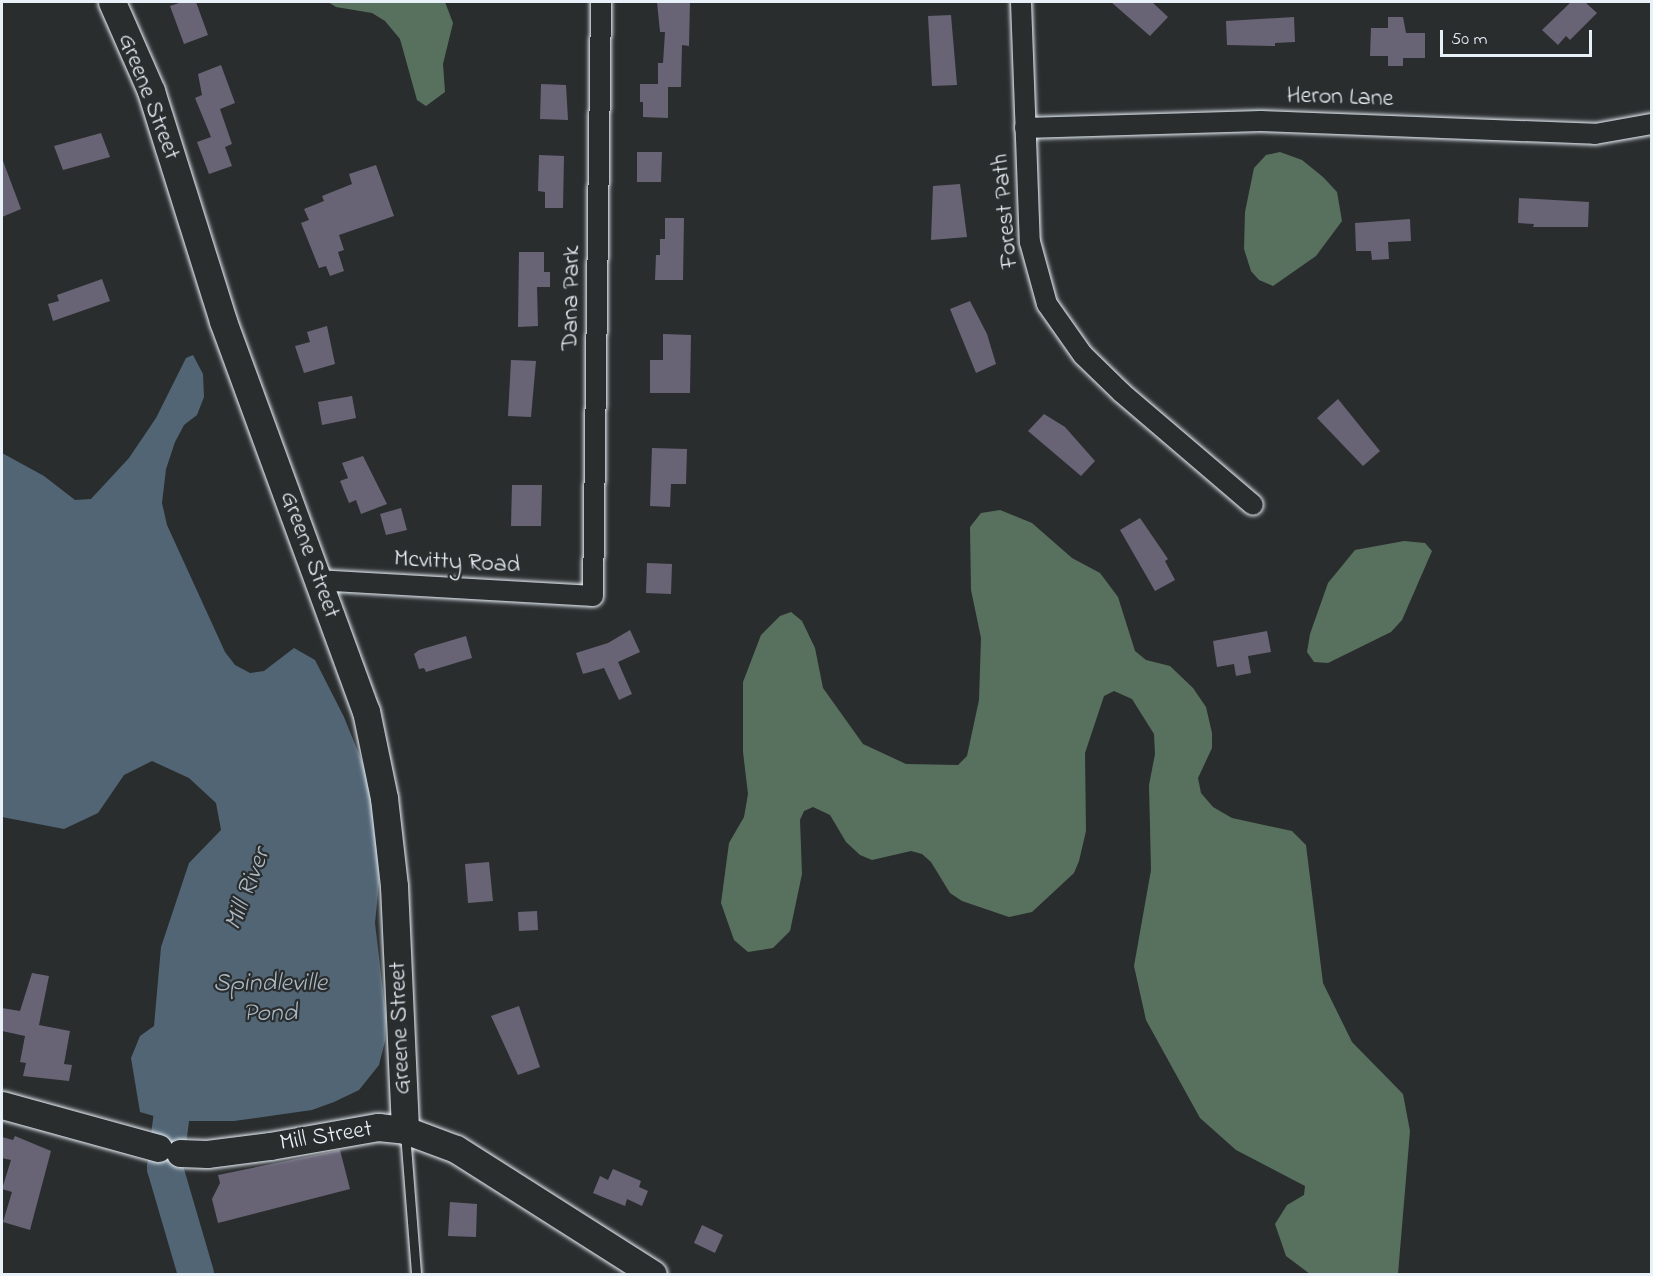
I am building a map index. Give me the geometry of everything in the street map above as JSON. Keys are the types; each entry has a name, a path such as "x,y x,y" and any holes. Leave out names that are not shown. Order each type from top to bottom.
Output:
{"street":[{"name":"Greene Street","path":"112,2 151,91 222,321 366,711 384,798 399,964 405,1130"},
{"name":"Dana Park","path":"593,596 601,2"},
{"name":"Forest Path","path":"1021,2 1030,242 1047,304 1061,329 1122,393 1253,505"},
{"name":"Heron Lane","path":"1024,128 1261,121 1595,134 1652,124"},
{"name":"Mcvitty Road","path":"317,580 593,596"},
{"name":"Mill Street","path":"2,1105 169,1150 270,1146 378,1127 405,1130 456,1149 652,1275"}],"lane":[{"path":"405,1130 416,1275"}],"green space":[{"path":"328,2 445,2 453,23 443,64 445,92 426,106 417,100 400,39 385,21 372,13 336,7"},
{"path":"1280,152 1302,160 1337,192 1342,221 1316,256 1273,286 1259,280 1251,271 1244,249 1245,212 1254,168 1266,155"},
{"path":"1000,510 1032,523 1072,558 1100,573 1118,597 1135,651 1146,660 1170,666 1193,688 1206,707 1212,733 1212,748 1198,778 1201,793 1213,807 1232,818 1292,831 1306,845 1323,983 1352,1042 1403,1094 1410,1131 1398,1274 1310,1274 1286,1256 1275,1224 1287,1205 1304,1195 1305,1186 1236,1150 1200,1118 1146,1020 1134,966 1151,870 1149,785 1155,754 1154,734 1132,699 1114,691 1104,696 1085,753 1086,831 1079,861 1074,873 1032,912 1009,917 962,901 950,893 931,862 922,854 911,851 872,860 860,855 846,842 830,815 813,807 804,811 800,820 802,874 790,931 773,948 748,952 734,940 721,903 729,843 744,817 748,794 743,752 743,682 761,635 780,616 791,612 802,621 815,648 823,688 863,744 906,764 958,765 967,756 979,700 981,638 971,590 970,527 981,513"},
{"path":"1404,541 1425,543 1432,551 1402,620 1391,632 1328,663 1314,662 1307,652 1310,634 1328,583 1355,550"}],"water":[{"name":"Spindleville Pond","path":"193,355 203,374 204,397 197,415 184,425 175,442 166,469 162,503 167,525 225,652 235,665 250,673 264,671 294,648 315,660 344,717 373,789 377,818 379,883 375,923 386,1017 385,1041 379,1065 359,1090 334,1102 312,1110 234,1121 171,1121 140,1112 131,1058 140,1036 154,1026 161,947 189,863 221,830 216,803 189,778 152,761 124,775 98,813 64,829 2,817 2,453 44,476 75,500 91,499 129,458 156,418 186,358"}],"building":[{"path":"182,2 196,2 208,35 184,44 170,6"},
{"path":"657,2 690,2 689,46 682,45 681,87 668,87 668,118 643,117 643,102 640,102 640,84 658,84 658,63 663,63 665,32 660,32"},
{"path":"1111,2 1152,2 1168,17 1150,36"},
{"path":"1571,2 1585,2 1597,13 1570,40 1566,36 1558,45 1542,30"},
{"path":"951,15 957,85 932,86 928,16"},
{"path":"1294,17 1295,42 1275,43 1275,46 1227,45 1226,21"},
{"path":"1388,17 1403,17 1406,33 1425,33 1425,58 1403,58 1403,66 1388,66 1388,56 1370,56 1371,28 1388,28"},
{"path":"221,65 235,103 220,109 232,144 225,147 232,166 209,174 197,142 211,137 195,98 202,95 198,74"},
{"path":"541,84 566,85 568,120 540,119"},
{"path":"101,133 110,157 63,170 54,146"},
{"path":"637,152 662,152 661,182 637,182"},
{"path":"539,155 564,156 563,208 545,208 545,192 538,191"},
{"path":"2,162 21,209 2,217"},
{"path":"376,165 394,216 339,235 344,250 338,252 344,271 330,276 326,266 319,268 301,223 309,220 304,209 324,201 322,196 352,184 349,174"},
{"path":"960,184 967,237 931,240 933,186"},
{"path":"1519,198 1589,202 1588,227 1533,227 1534,224 1518,223"},
{"path":"665,218 684,218 683,280 655,280 656,255 660,255 660,239 665,239"},
{"path":"1410,219 1411,241 1388,242 1389,259 1372,260 1371,251 1356,251 1355,223"},
{"path":"519,252 544,252 544,272 550,272 550,287 537,287 538,326 518,327"},
{"path":"102,279 110,301 53,321 48,304 59,301 57,295"},
{"path":"970,301 987,334 996,364 976,373 950,309"},
{"path":"327,326 335,364 304,373 295,346 310,342 307,332"},
{"path":"663,334 691,335 690,393 650,393 650,360 663,360"},
{"path":"511,360 536,361 531,417 508,416"},
{"path":"352,396 356,418 322,425 318,402"},
{"path":"1338,399 1380,451 1363,466 1317,418"},
{"path":"1044,414 1065,427 1095,461 1081,476 1028,431"},
{"path":"652,448 687,449 686,484 671,484 670,507 650,506"},
{"path":"363,456 387,504 361,514 356,500 349,503 340,481 348,478 342,463"},
{"path":"512,485 542,485 541,526 511,526"},
{"path":"401,508 407,530 386,535 380,514"},
{"path":"1140,518 1168,559 1165,561 1175,580 1155,591 1120,530"},
{"path":"647,563 672,564 671,594 646,593"},
{"path":"630,630 640,652 618,662 632,694 619,700 604,668 583,674 576,653 608,643"},
{"path":"1267,631 1271,652 1248,656 1251,673 1236,676 1234,664 1217,667 1213,641"},
{"path":"466,636 472,658 426,672 424,668 419,669 414,654 419,650"},
{"path":"489,862 493,901 468,903 465,864"},
{"path":"537,911 538,930 519,931 518,912"},
{"path":"32,973 49,976 39,1025 70,1031 64,1064 72,1065 69,1081 23,1076 26,1063 20,1062 25,1036 2,1031 2,1008 20,1011"},
{"path":"519,1006 540,1067 518,1075 491,1016"},
{"path":"15,1136 51,1151 30,1230 3,1222 12,1192 2,1189 11,1160 2,1158 2,1137 13,1140"},
{"path":"340,1150 350,1189 218,1223 212,1199 220,1183 218,1175"},
{"path":"613,1169 641,1181 639,1187 648,1191 642,1206 627,1199 625,1206 593,1193 600,1176 608,1180"},
{"path":"450,1202 477,1204 476,1237 448,1236"},
{"path":"702,1225 723,1235 715,1253 694,1243"}],"waterway":[{"name":"Mill River","path":"177,1072 165,1168 196,1274"}]}
